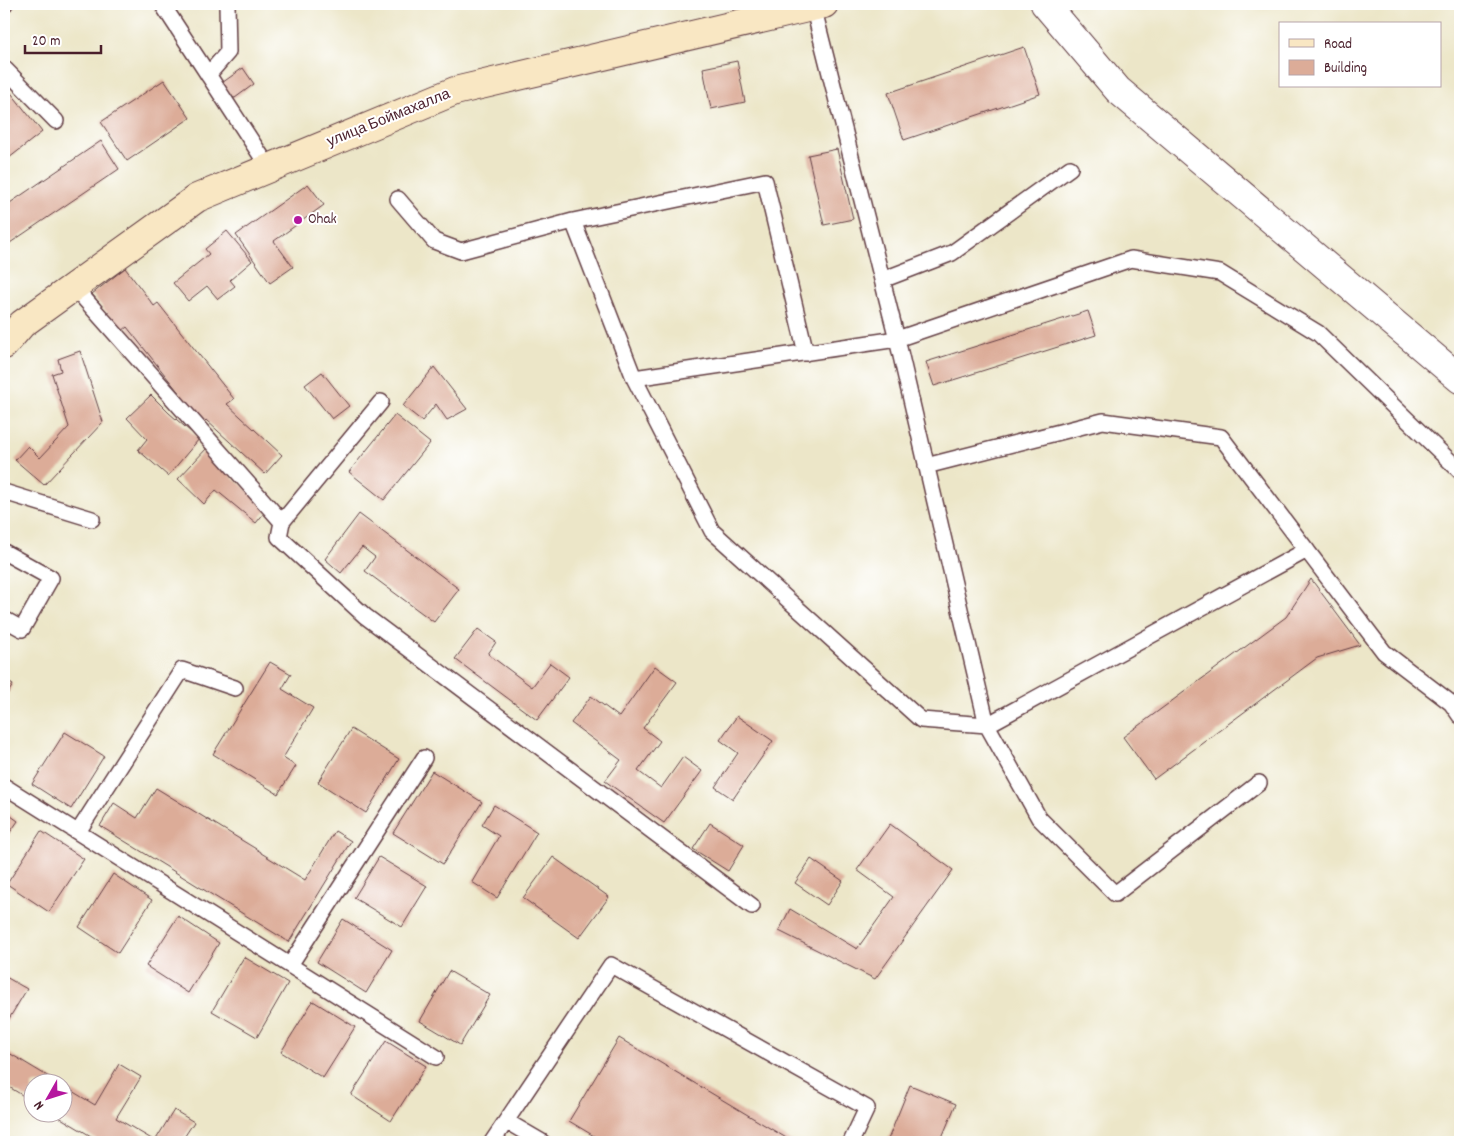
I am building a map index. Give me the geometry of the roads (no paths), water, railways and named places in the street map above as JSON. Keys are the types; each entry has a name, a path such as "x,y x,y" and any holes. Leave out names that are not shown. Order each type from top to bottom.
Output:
{"main road":[{"name":"улица Боймахалла","path":"4,345 13,326 74,287 197,198 455,91 819,5"}],"street":[{"path":"1045,4 1118,90 1460,379"}],"lane":[{"path":"162,4 269,168"},
{"path":"208,75 228,52 227,4"},
{"path":"819,5 987,725 1040,818 1115,894 1259,783"},
{"path":"4,68 56,122"},
{"path":"882,280 952,252 1070,168"},
{"path":"398,199 434,241 461,252 573,221 765,181 806,353"},
{"path":"573,221 634,378 712,531 922,720 987,725 1307,550"},
{"path":"634,378 897,339 1131,260 1220,273 1318,332 1460,471"},
{"path":"74,287 282,522"},
{"path":"381,402 282,522 279,537 365,616 752,906"},
{"path":"926,466 1103,421 1221,437 1384,652 1451,703 1460,716"},
{"path":"4,492 92,519"},
{"path":"4,552 51,578 22,629 4,619"},
{"path":"78,832 182,670 234,688"},
{"path":"290,965 424,758"},
{"path":"4,786 436,1057"},
{"path":"492,1142 611,965 867,1108 851,1142"},
{"path":"506,1121 542,1142"}],"place":[{"name":"Ohak","path":"298,220"}]}
